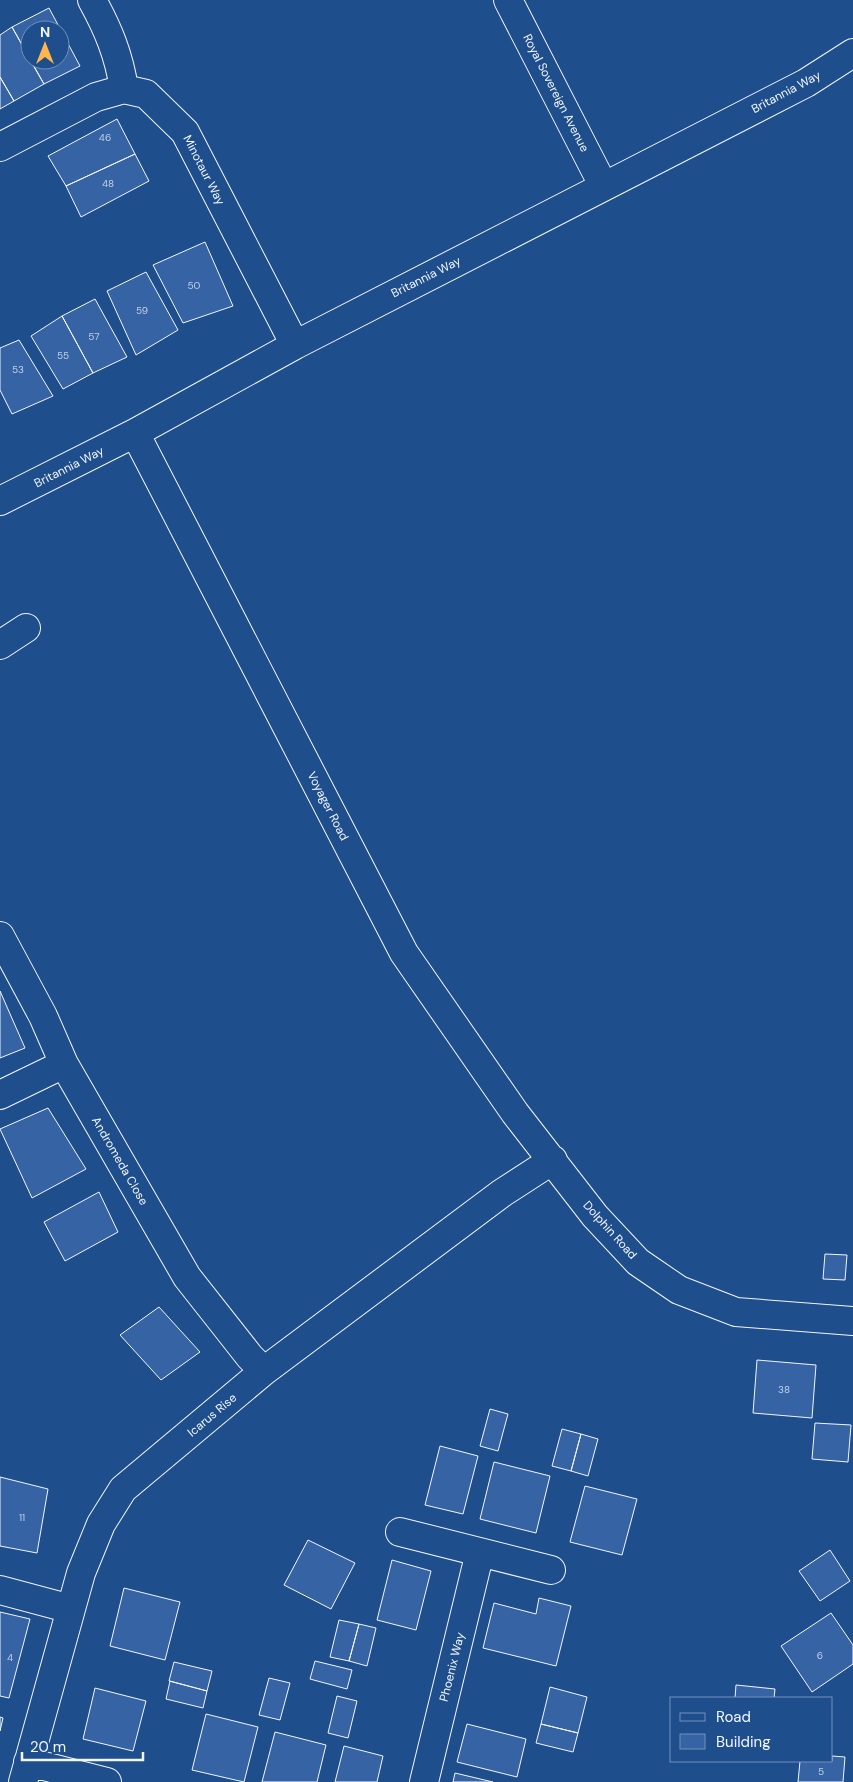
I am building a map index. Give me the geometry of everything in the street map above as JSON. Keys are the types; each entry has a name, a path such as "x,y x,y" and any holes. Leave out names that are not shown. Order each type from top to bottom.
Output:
{"street":[{"path":"0,147 96,97 124,88 117,52 108,29 92,0"},
{"name":"Royal Sovereign Avenue","path":"508,0 603,185"},
{"name":"Britannia Way","path":"0,501 135,433 294,345 603,185 806,83 853,54"},
{"name":"Minotaur Way","path":"124,88 146,94 184,132 294,345"},
{"name":"Voyager Road","path":"135,433 404,953 515,1113 553,1160"},
{"path":"0,645 26,628"},
{"name":"Andromeda Close","path":"0,936 43,1016 64,1064 187,1278 250,1358 264,1371"},
{"path":"0,1095 64,1064"},
{"name":"Dolphin Road","path":"553,1160 595,1216 638,1262 679,1290 736,1312 853,1321"},
{"name":"Icarus Rise","path":"26,1772 81,1573 101,1524 123,1489 264,1371 502,1193 553,1160"},
{"path":"400,1532 551,1570"},
{"name":"Phoenix Way","path":"424,1782 480,1552"},
{"path":"0,1590 70,1609"},
{"path":"26,1772 107,1782"}],"building":[{"path":"49,8 55,20 26,20"},
{"path":"20,23 20,41 12,27"},
{"path":"12,27 20,41 20,70 36,70 44,84 14,101 0,77 0,35"},
{"path":"70,47 80,66 44,84 36,70 70,70"},
{"path":"0,77 14,101 0,109"},
{"path":"117,119 135,154 66,186 48,156"},
{"path":"135,154 149,181 81,217 66,186"},
{"path":"205,242 233,306 183,323 153,265"},
{"path":"146,272 178,330 136,355 107,291"},
{"path":"95,299 127,357 93,373 62,316"},
{"path":"62,316 93,373 63,389 31,336"},
{"path":"19,340 53,396 12,414 0,390 0,348"},
{"path":"0,991 25,1048 0,1058"},
{"path":"48,1108 86,1169 32,1198 0,1129"},
{"path":"99,1192 118,1232 65,1261 44,1222"},
{"path":"825,1254 847,1255 845,1280 823,1279"},
{"path":"159,1307 200,1352 161,1380 120,1335"},
{"path":"757,1360 816,1365 812,1418 753,1413"},
{"path":"490,1409 508,1414 498,1451 480,1446"},
{"path":"815,1423 851,1425 848,1462 812,1459"},
{"path":"562,1429 581,1434 571,1471 552,1466"},
{"path":"581,1434 598,1439 588,1476 571,1471"},
{"path":"440,1446 478,1456 463,1514 425,1505"},
{"path":"494,1462 550,1476 536,1533 480,1519"},
{"path":"0,1477 48,1489 37,1553 0,1546"},
{"path":"585,1486 637,1499 622,1555 570,1542"},
{"path":"308,1540 355,1563 331,1609 284,1585"},
{"path":"830,1550 850,1581 820,1601 799,1571"},
{"path":"392,1560 431,1571 416,1630 377,1620"},
{"path":"124,1588 180,1602 165,1660 110,1646"},
{"path":"539,1598 571,1606 556,1666 483,1648 494,1603 536,1614"},
{"path":"0,1612 30,1619 9,1698 0,1696"},
{"path":"831,1613 853,1645 853,1664 812,1692 781,1646"},
{"path":"339,1620 359,1624 349,1661 330,1657"},
{"path":"359,1624 376,1628 367,1666 349,1661"},
{"path":"315,1661 352,1670 347,1689 310,1679"},
{"path":"174,1662 212,1671 207,1691 169,1681"},
{"path":"269,1678 290,1683 280,1720 259,1715"},
{"path":"170,1681 207,1691 203,1708 166,1699"},
{"path":"736,1685 775,1689 774,1697 735,1697"},
{"path":"550,1687 587,1697 578,1733 541,1724"},
{"path":"95,1688 146,1701 133,1751 83,1739"},
{"path":"337,1696 357,1701 348,1738 328,1733"},
{"path":"206,1714 258,1727 244,1782 192,1770"},
{"path":"0,1717 3,1718 0,1731"},
{"path":"467,1724 526,1739 517,1777 457,1762"},
{"path":"541,1724 578,1733 573,1752 536,1743"},
{"path":"275,1732 326,1745 317,1782 262,1782"},
{"path":"344,1746 383,1756 377,1782 335,1782"},
{"path":"833,1756 845,1757 843,1782 798,1782 800,1762 833,1762"},
{"path":"455,1773 493,1782 453,1782"}]}
